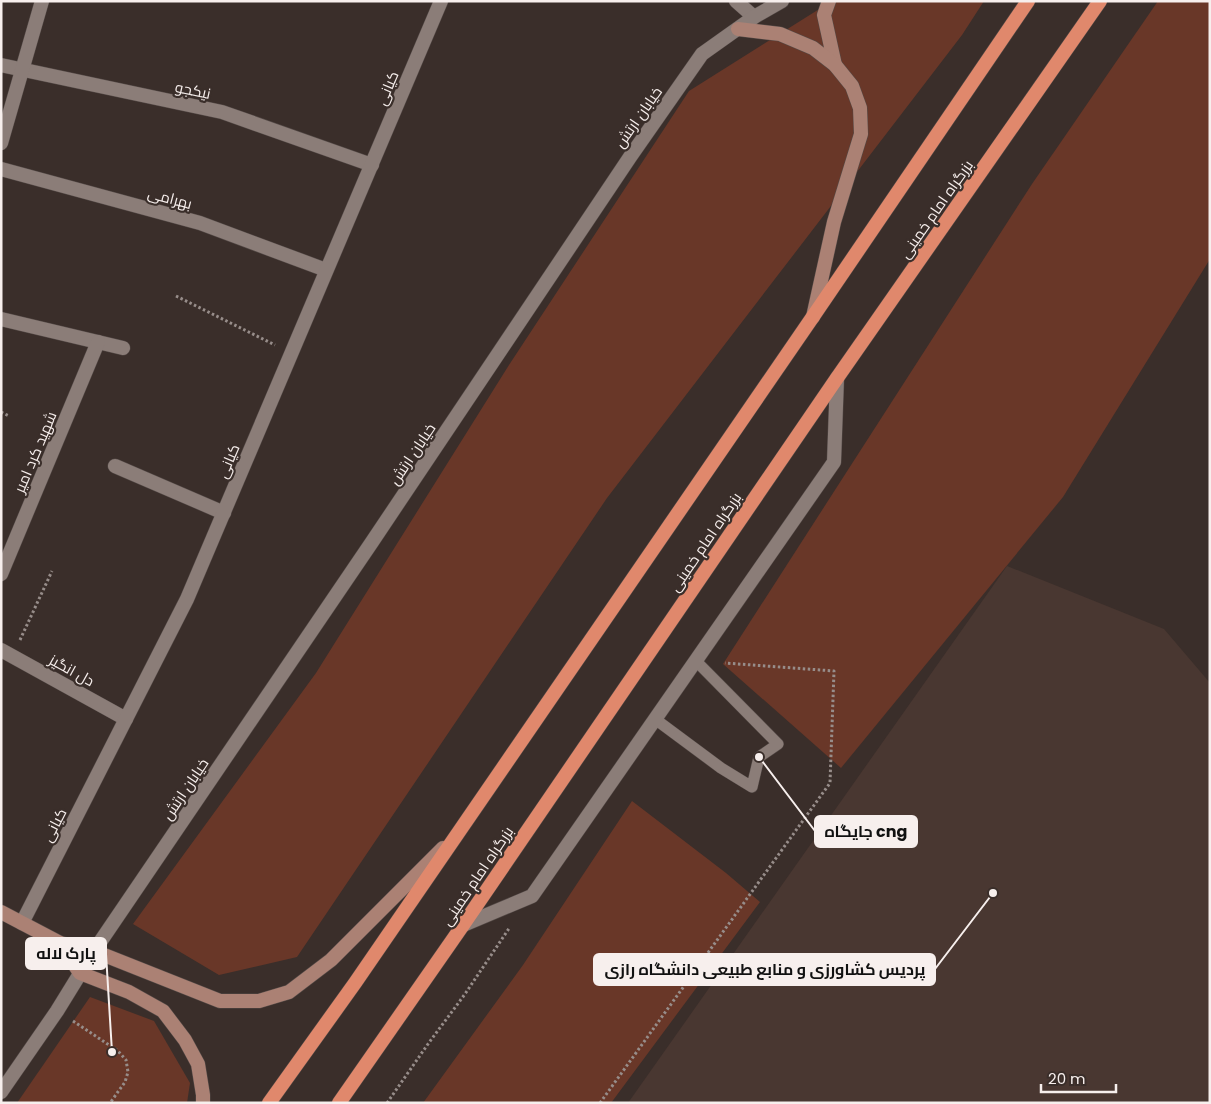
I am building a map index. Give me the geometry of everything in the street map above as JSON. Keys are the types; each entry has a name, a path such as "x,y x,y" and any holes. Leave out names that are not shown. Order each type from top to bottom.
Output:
{"highway":[{"path":"269,1103 356,983 454,837 1028,1"},
{"name":"بزرگراه امام خمینی","path":"339,1103 837,378 1100,1"}],"main road":[{"path":"829,1 824,15 835,64"},
{"path":"738,28 780,34 813,48 835,64 852,86 860,108 861,134 834,222 812,318"},
{"path":"1,912 60,943 94,951 220,1000 259,1000 289,992 331,960 454,837"},
{"path":"60,943 80,973 129,992 163,1011 185,1040 198,1064 204,1095 203,1103"}],"street":[{"path":"1,143 42,1"},
{"name":"کیانی","path":"22,923 187,600 441,1"},
{"path":"736,1 754,17"},
{"name":"خیابان ارتش","path":"1,1092 624,165 696,62 702,54 738,28 782,1"},
{"name":"نیکجو","path":"1,65 222,112 372,164"},
{"name":"بهرامی","path":"1,169 200,223 326,270"},
{"path":"1,319 123,348"},
{"name":"شهید کرد امیر","path":"1,574 98,342"},
{"path":"463,925 532,896 834,462 837,378"},
{"path":"115,466 224,514"},
{"name":"دل انگیز","path":"7,653 126,719"}],"lane":[{"path":"655,719 722,768 752,787 759,757 778,744 696,661"}],"path":[{"path":"176,296 292,354"},
{"path":"1,412 9,416"},
{"path":"7,653 52,570"},
{"path":"600,1103 830,783 834,671 696,661"},
{"path":"387,1103 532,896"},
{"path":"57,1011 118,1051 126,1060 128,1072 125,1082 110,1103"}],"shaded area":[{"path":"832,1 984,1 962,35 607,498 297,957 219,975 133,924 316,673 509,365 689,91"},
{"path":"1158,1 1210,1 1210,259 1063,497 841,768 723,664 1032,184"},
{"path":"1007,566 1164,629 1210,683 1210,1103 628,1103"},
{"path":"632,801 726,873 760,902 611,1103 423,1103 523,965"},
{"path":"90,997 154,1021 190,1083 187,1103 17,1103"}],"place":[{"name":"جایگاه cng","path":"759,757"},
{"name":"پردیس کشاورزی و منابع طبیعی دانشگاه رازی","path":"993,893"},
{"name":"پارک لاله","path":"112,1052"}]}
